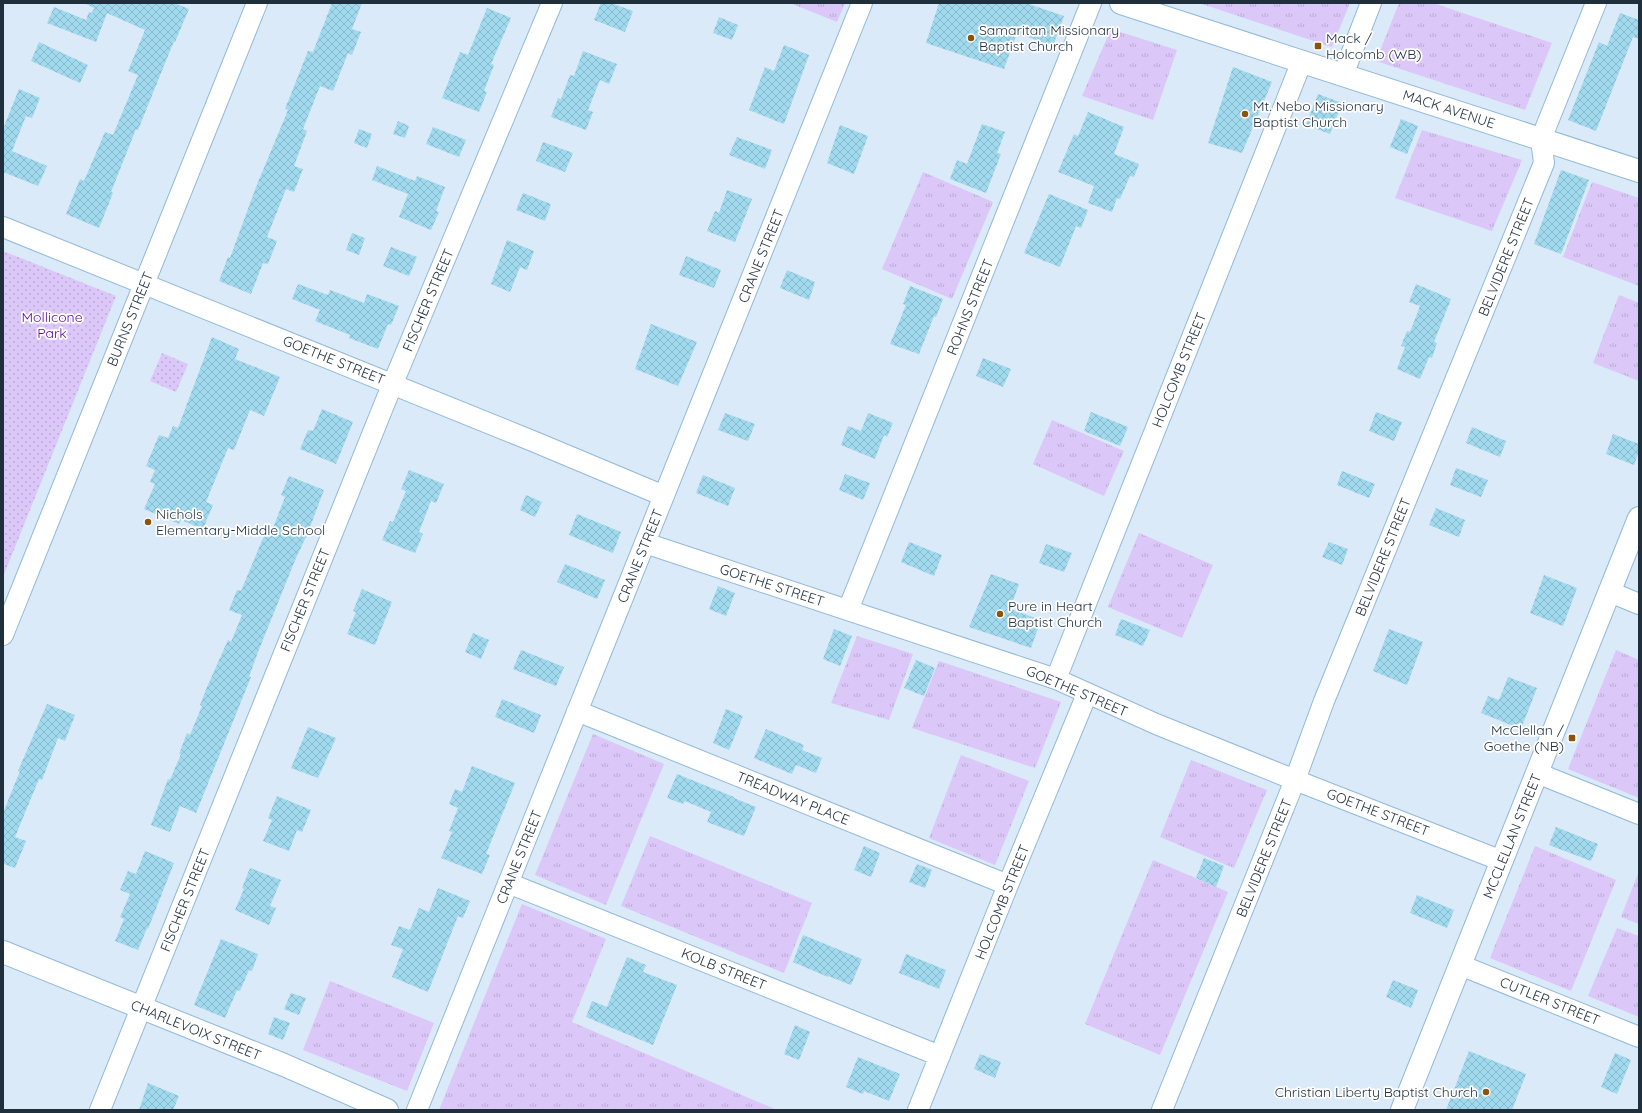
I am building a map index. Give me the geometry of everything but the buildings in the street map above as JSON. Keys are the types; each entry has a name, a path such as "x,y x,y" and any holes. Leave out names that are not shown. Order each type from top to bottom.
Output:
{"street":[{"name":"BURNS STREET","path":"3,635 257,3"},
{"name":"FISCHER STREET","path":"100,1110 393,384 552,3"},
{"name":"CRANE STREET","path":"417,1110 862,3"},
{"name":"ROHNS STREET","path":"848,610 1091,3"},
{"path":"1343,75 1371,3"},
{"name":"BELVIDERE STREET","path":"1162,1110 1295,780 1327,695 1544,163 1541,139 1596,3"},
{"name":"MACK AVENUE","path":"1130,4 1639,171"},
{"name":"HOLCOMB STREET","path":"1056,679 1302,61"},
{"name":"GOETHE STREET","path":"3,227 393,384 664,496"},
{"name":"MCCLELLAN STREET","path":"1402,1110 1639,518"},
{"name":"GOETHE STREET","path":"645,542 1056,679 1087,694 1295,780 1502,861"},
{"path":"1610,592 1639,604"},
{"name":"HOLCOMB STREET","path":"918,1110 1008,885 1087,694"},
{"name":"TREADWAY PLACE","path":"577,711 1008,885"},
{"path":"1537,773 1639,814"},
{"name":"KOLB STREET","path":"508,883 940,1056"},
{"name":"CHARLEVOIX STREET","path":"3,952 284,1066 387,1110"},
{"name":"CUTLER STREET","path":"1460,965 1639,1037"}],"green space":[{"path":"790,3 845,3 837,22"},
{"path":"1199,3 1350,3 1332,47"},
{"path":"1399,3 1433,3 1552,43 1525,110 1376,61"},
{"path":"1111,29 1177,50 1153,120 1082,96"},
{"path":"1422,130 1522,160 1492,231 1395,198"},
{"path":"923,172 993,202 952,299 882,269"},
{"path":"1592,182 1639,198 1639,286 1563,257"},
{"name":"Mollicone Park","path":"3,251 116,296 3,577"},
{"path":"1619,295 1639,303 1639,381 1593,363"},
{"path":"162,353 188,364 176,392 150,381"},
{"path":"1052,420 1124,451 1104,496 1033,464"},
{"path":"1139,533 1213,565 1182,638 1108,607"},
{"path":"857,636 913,654 889,720 831,703"},
{"path":"1616,650 1639,660 1639,798 1568,769"},
{"path":"939,661 1061,702 1035,768 912,728"},
{"path":"593,734 664,764 606,905 535,875"},
{"path":"961,755 1029,781 995,865 929,838"},
{"path":"1191,760 1267,790 1234,868 1160,837"},
{"path":"650,836 812,903 784,973 621,906"},
{"path":"1535,846 1616,880 1571,991 1490,958"},
{"path":"1153,860 1228,892 1160,1055 1085,1024"},
{"path":"1639,871 1639,924 1621,917"},
{"path":"522,904 606,939 572,1022 777,1110 439,1110"},
{"path":"1617,928 1639,936 1639,1017 1588,996"},
{"path":"330,981 434,1023 407,1091 303,1050"}],"place":[{"name":"Samaritan Missionary Baptist Church","path":"971,38"},
{"name":"Mack / Holcomb (WB)","path":"1318,46"},
{"name":"Mt. Nebo Missionary Baptist Church","path":"1245,114"},
{"name":"Nichols Elementary-Middle School","path":"148,522"},
{"name":"Pure in Heart Baptist Church","path":"1000,614"},
{"name":"McClellan / Goethe (NB)","path":"1572,738"},
{"name":"Christian Liberty Baptist Church","path":"1486,1092"}]}
